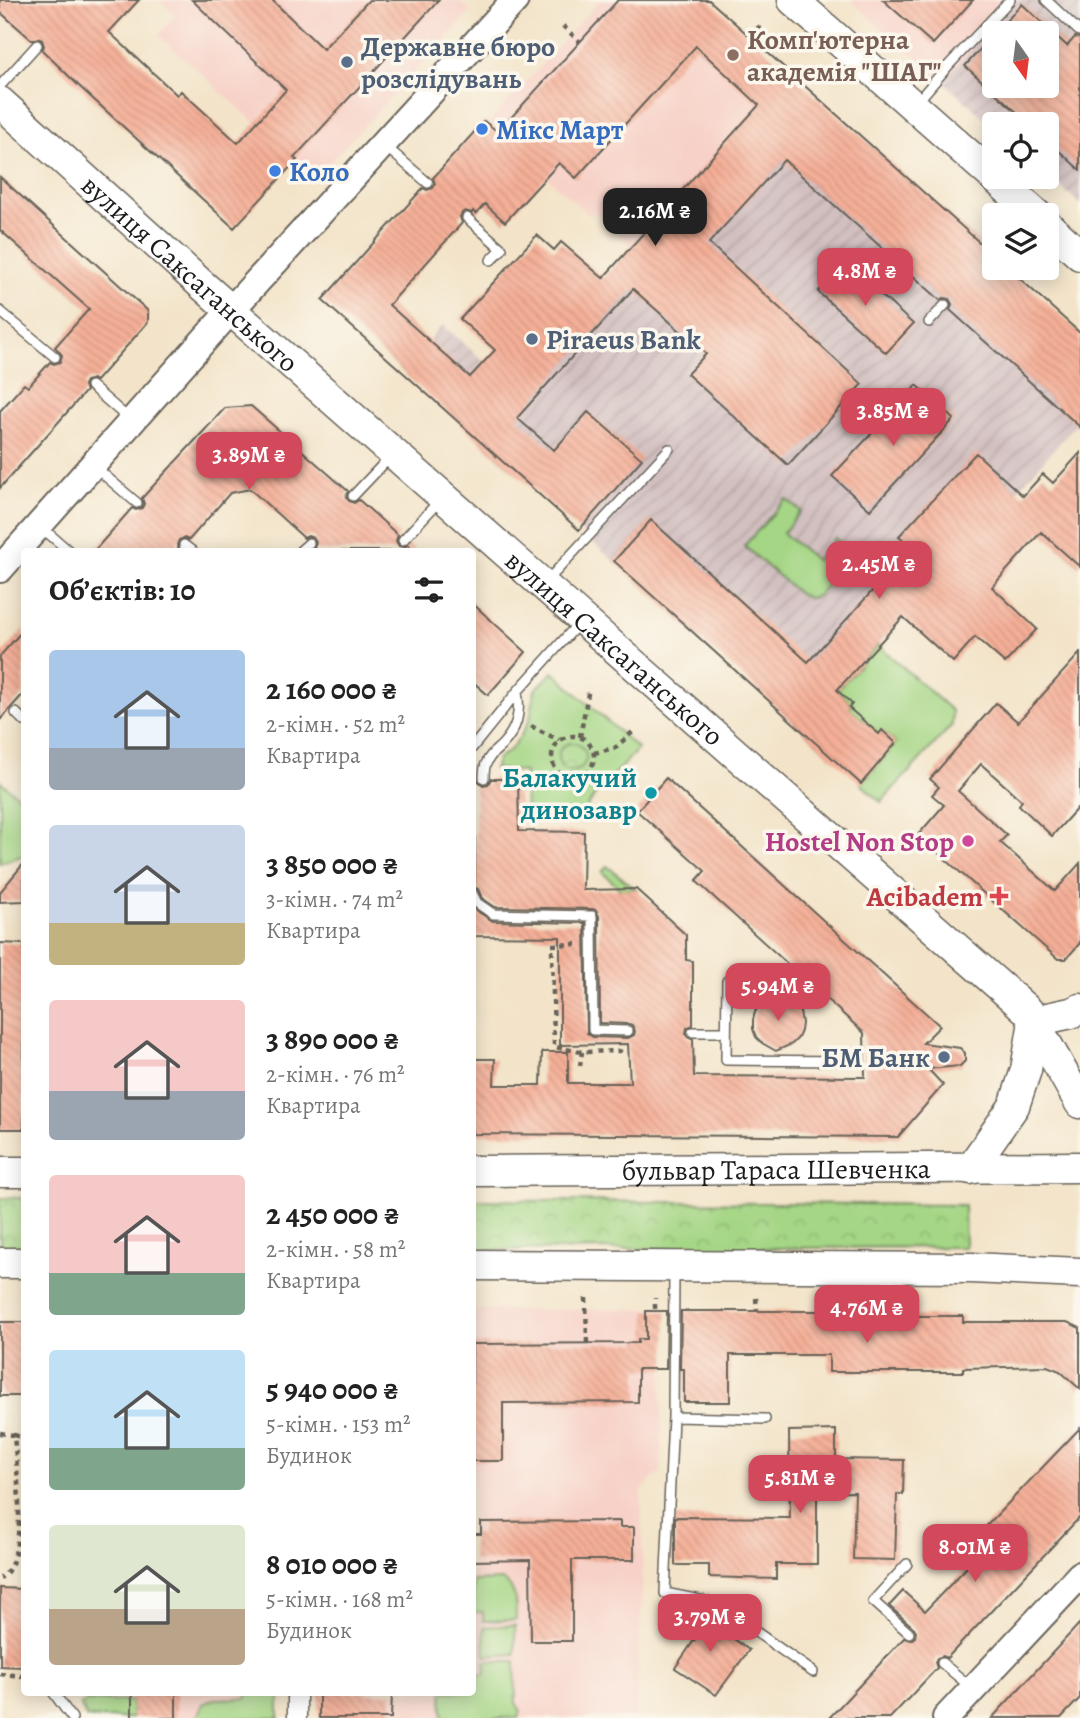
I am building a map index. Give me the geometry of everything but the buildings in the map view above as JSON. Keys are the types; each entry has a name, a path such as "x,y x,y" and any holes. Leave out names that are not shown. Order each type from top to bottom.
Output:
{"main road":[{"path":"0,569 231,310 515,0"},
{"path":"793,0 1021,203"},
{"name":"вулиця Саксаганського","path":"0,102 231,310 1028,1010 1080,1103"},
{"path":"1059,237 1080,255"},
{"path":"970,1169 1014,1106 1026,1070 1034,1021 1080,1009"},
{"name":"бульвар Тараса Шевченка","path":"476,1171 1080,1167"},
{"path":"0,1172 21,1172"},
{"path":"0,1263 21,1263"},
{"path":"476,1265 971,1268 1080,1273"},
{"path":"946,1718 1080,1576"}],"street":[{"path":"297,1696 297,1718"}],"lane":[{"path":"914,107 947,67 1010,0"},
{"path":"1046,0 1079,31"},
{"path":"0,86 37,46"},
{"path":"384,144 428,183"},
{"path":"467,218 502,248 491,260"},
{"path":"929,322 945,305"},
{"path":"0,311 55,357"},
{"path":"91,386 131,421"},
{"path":"543,585 669,449"},
{"path":"353,496 394,453"},
{"path":"92,464 137,503"},
{"path":"403,540 443,497"},
{"path":"39,525 66,548"},
{"path":"303,548 309,543"},
{"path":"476,743 517,692 583,619"},
{"path":"484,778 485,763 510,735 518,720 517,692"},
{"path":"16,713 21,718"},
{"path":"476,901 493,914 592,916 593,1030 628,1031"},
{"path":"727,981 726,1060 847,1061"},
{"path":"694,1032 726,1032"},
{"path":"674,1266 673,1418 665,1592 715,1603 813,1672"},
{"path":"673,1418 765,1419"},
{"path":"907,1564 873,1601 909,1633"},
{"path":"942,1663 973,1689"},
{"path":"56,1696 72,1718"}],"path":[{"path":"563,26 580,42"},
{"path":"750,37 760,26"},
{"path":"580,737 589,688"},
{"path":"518,720 559,740"},
{"path":"594,753 615,748 636,729"},
{"path":"569,736 580,737 589,743 594,753 593,764 586,773 576,778 565,776 556,770 552,760 553,749 559,740 569,736"},
{"path":"582,944 552,944 554,1046 582,1052 620,1051"},
{"path":"580,1066 582,1052"},
{"path":"586,1298 587,1343"},
{"path":"655,1298 655,1309"},
{"path":"756,1298 757,1311"},
{"path":"0,1433 21,1437"},
{"path":"0,1578 5,1575 14,1559 20,1522 14,1435"},
{"path":"0,1674 21,1676"}],"shaded area":[{"path":"159,0 458,0 471,11 316,177 158,35 176,15"},
{"path":"600,0 709,0 789,72 632,246 594,211 590,216 488,124"},
{"path":"850,0 1017,0 998,21 982,21 982,38 943,81"},
{"path":"1017,0 1080,0 1080,204 1059,185 1059,112 982,112 982,116 943,81 982,38 982,98 1059,98 1059,21 998,21"},
{"path":"789,72 982,244 982,280 1021,280 1080,333 1080,420 941,574 918,630 903,617 801,729 402,371 443,325 508,383"},
{"path":"663,1309 661,1471 641,1491 643,1579 635,1718 319,1718 319,1696 476,1696 476,1310"},
{"path":"84,1696 279,1696 279,1718 98,1718"}],"green space":[{"path":"786,499 801,511 783,533 816,560 835,538 847,550 849,561 816,597 808,598 799,594 744,546"},
{"path":"878,645 952,711 952,725 881,802 861,784 896,743 882,731 879,734 849,708 852,704 837,690"},
{"path":"553,672 638,749 595,795 587,808 585,822 526,821 525,772 494,769 498,758 509,751 530,719 535,690"},
{"path":"572,743 582,747 586,757 582,767 572,771 562,767 558,757 562,747"},
{"path":"0,781 21,798 21,856 0,863"},
{"path":"607,866 636,889 621,890 602,872"},
{"path":"0,1198 21,1198 21,1250 0,1250"},
{"path":"476,1200 964,1205 965,1247 476,1250"},
{"path":"502,1580 507,1584 513,1592 516,1620 483,1621 483,1612 476,1613 476,1581"},
{"path":"515,1625 515,1654 485,1656 484,1627"},
{"path":"485,1661 515,1661 516,1703 521,1711 518,1718 443,1718 442,1696 476,1696 476,1675 486,1674"},
{"path":"279,1696 279,1718 197,1718 203,1704 214,1699"},
{"path":"88,1701 132,1701 132,1718 87,1718 80,1705"}],"place":[{"name":"Комп'ютерна академія \"ШАГ\"","path":"733,55"},
{"name":"Державне бюро розслідувань","path":"347,62"},
{"name":"Мікс Март","path":"482,129"},
{"name":"Коло","path":"275,171"},
{"name":"Piraeus Bank","path":"532,339"},
{"name":"Балакучий динозавр","path":"651,793"},
{"name":"Hostel Non Stop","path":"968,841"},
{"name":"Acibadem","path":"999,896"},
{"name":"БМ Банк","path":"944,1057"}]}
